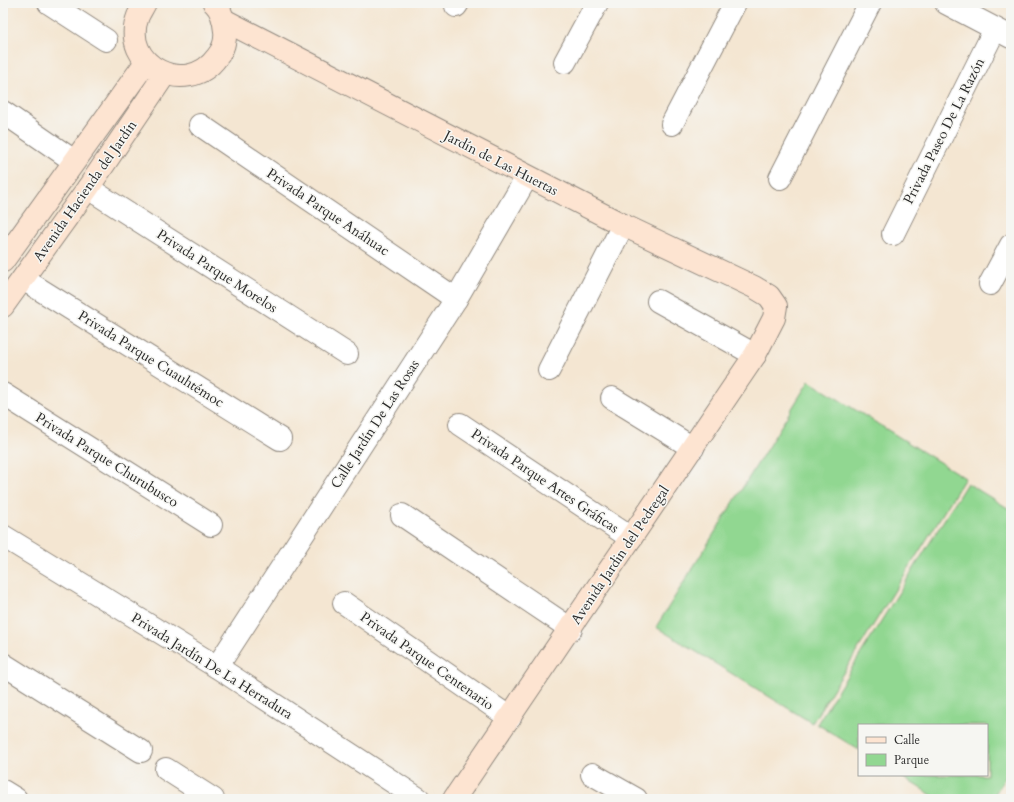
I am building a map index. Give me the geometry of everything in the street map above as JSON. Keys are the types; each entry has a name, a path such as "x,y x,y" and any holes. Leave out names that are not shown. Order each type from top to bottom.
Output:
{"street":[{"path":"49,3 106,40"},
{"path":"146,3 138,16 135,32 138,48 146,62 165,74 181,77 192,75 211,65 221,52 225,36 219,11"},
{"path":"565,62 597,3"},
{"path":"672,124 735,3"},
{"path":"780,178 870,3"},
{"path":"946,3 1003,33"},
{"name":"Jardín de Las Huertas","path":"219,11 528,177 623,225 754,287 768,296 776,306"},
{"name":"Privada Paseo De La Razón","path":"892,234 1003,33"},
{"name":"Avenida Hacienda del Jardín","path":"6,249 74,161 146,62"},
{"name":"Avenida Hacienda del Jardín","path":"3,306 88,188 165,74"},
{"path":"3,112 74,161"},
{"name":"Privada Parque Anáhuac","path":"200,125 456,299"},
{"name":"Calle Jardín De Las Rosas","path":"218,667 456,299 528,177"},
{"name":"Privada Parque Morelos","path":"88,188 347,354"},
{"path":"549,370 623,225"},
{"path":"990,284 1011,245"},
{"name":"Privada Parque Cuauhtémoc","path":"23,279 280,439"},
{"path":"658,301 755,355"},
{"name":"Avenida Jardin del Pedregal","path":"454,799 571,629 755,355 774,318 776,306"},
{"name":"Privada Parque Churubusco","path":"3,394 211,526"},
{"path":"612,398 693,448"},
{"name":"Privada Parque Artes Gráficas","path":"460,424 631,538"},
{"path":"402,515 571,629"},
{"name":"Privada Jardín De La Herradura","path":"3,536 218,667 419,799"},
{"name":"Privada Parque Centenario","path":"344,603 510,718"},
{"path":"3,664 141,751"},
{"path":"166,769 213,799"},
{"path":"592,774 636,799"},
{"path":"3,791 16,799"}],"green space":[{"path":"809,381 965,478 812,723 656,627"},
{"path":"967,483 1011,510 1011,768 992,799 938,799 901,776 988,776 988,724 858,724 858,749 817,724"}]}
